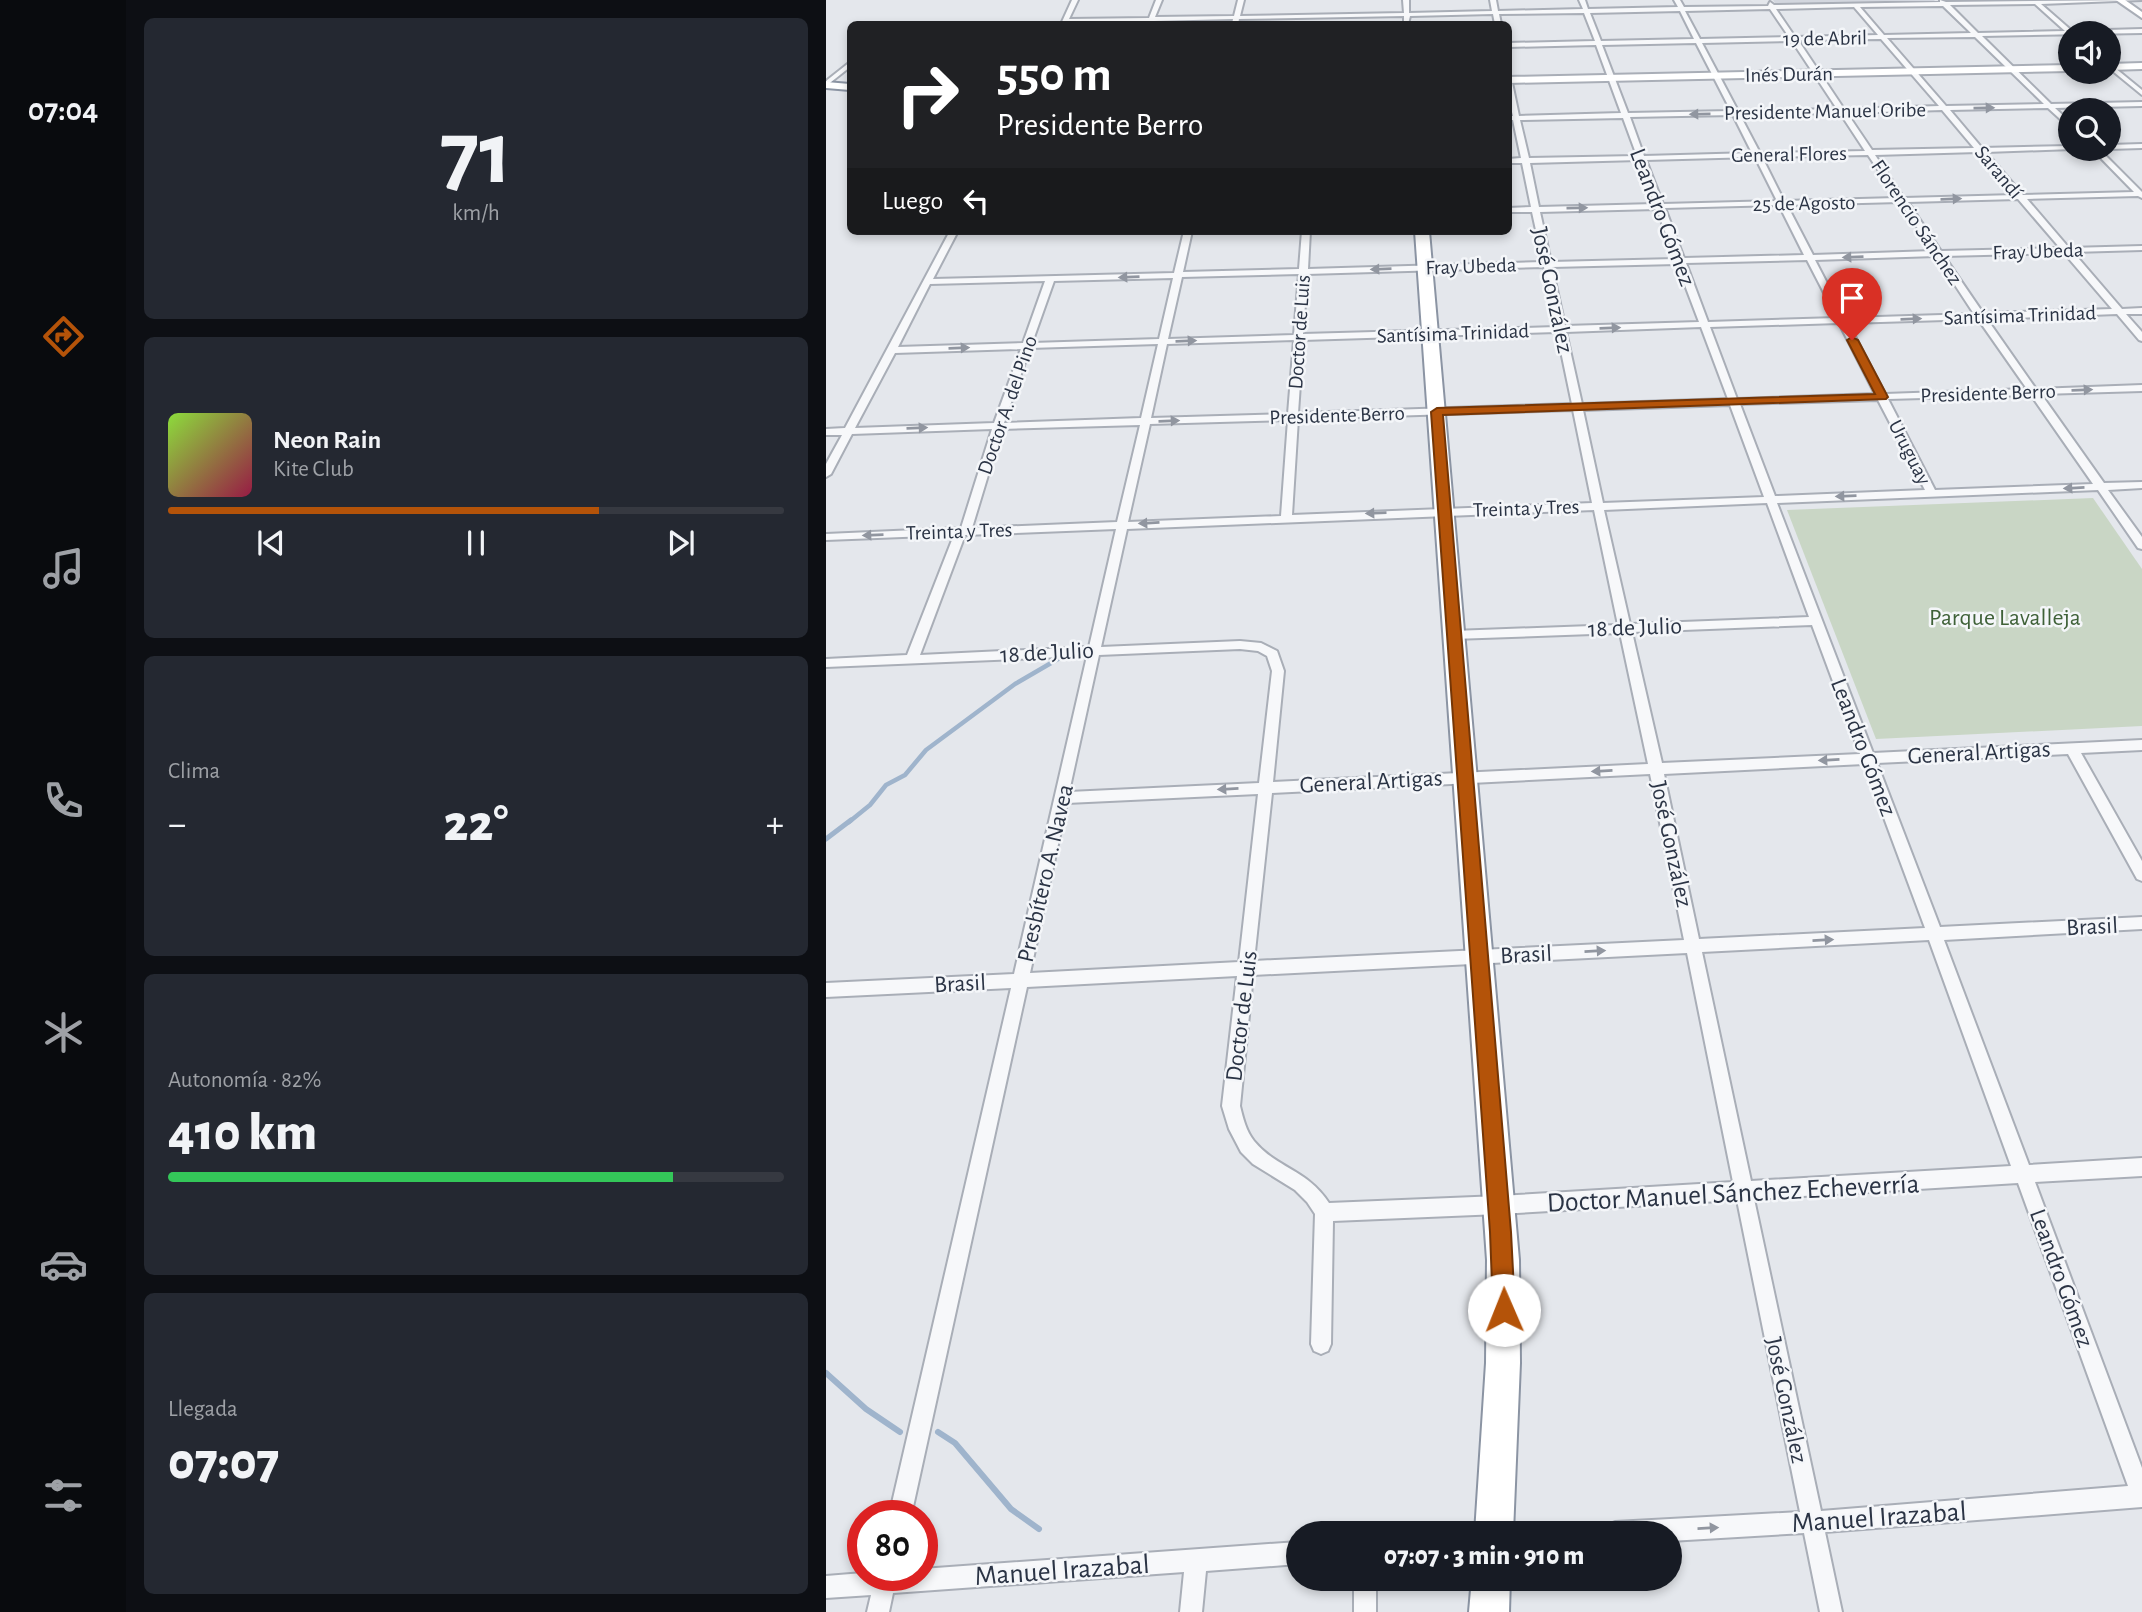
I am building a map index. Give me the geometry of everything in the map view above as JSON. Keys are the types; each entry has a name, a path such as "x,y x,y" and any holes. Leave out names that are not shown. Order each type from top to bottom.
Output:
{"highway":[{"path":"827,82 847,86"},
{"path":"1422,235 1499,1205 1504,1326 1495,1521"},
{"path":"1489,1612 1490,1591"}],"street":[{"path":"1066,21 1075,0"},
{"path":"1151,21 1159,0"},
{"path":"1235,21 1241,0"},
{"path":"1406,0 1408,21"},
{"path":"1493,0 1497,21"},
{"name":"Uruguay","path":"1677,0 1932,494"},
{"path":"2120,0 2142,16"},
{"path":"1260,21 1496,14 1584,6 1682,10 1770,4 1856,6 1943,2 2142,0"},
{"path":"2035,1 2058,21"},
{"path":"1943,2 2058,114"},
{"name":"Florencio Sánchez","path":"1770,4 1981,317 2142,545"},
{"name":"Leandro Gómez","path":"1584,6 1935,934 2142,1495"},
{"name":"Sarandí","path":"1856,6 2142,338"},
{"name":"19 de Abril","path":"2121,32 2142,31"},
{"name":"19 de Abril","path":"1512,45 2058,33"},
{"path":"827,82 847,66"},
{"path":"2121,66 2142,66"},
{"name":"Inés Durán","path":"1512,80 2058,68"},
{"path":"2121,75 2142,93"},
{"path":"827,82 847,80"},
{"name":"Presidente Manuel Oribe","path":"1512,118 2142,104"},
{"name":"José González","path":"1512,118 1536,209 1626,627 1831,1612"},
{"path":"2121,147 2142,146"},
{"name":"General Flores","path":"1512,161 2058,148"},
{"path":"2107,161 2141,194"},
{"name":"25 de Agosto","path":"1512,210 2141,194"},
{"path":"826,474 952,235"},
{"name":"Presbítero A. Navea","path":"904,1500 1187,235"},
{"name":"Doctor de Luis","path":"1286,517 1306,235"},
{"name":"Fray Ubeda","path":"927,282 2142,248"},
{"name":"Doctor A. del Pino","path":"912,658 964,531 986,460 1050,279"},
{"name":"Santísima Trinidad","path":"891,350 2142,312"},
{"name":"Presidente Berro","path":"826,432 2142,388"},
{"name":"Treinta y Tres","path":"826,537 2142,485"},
{"name":"18 de Julio","path":"1453,635 1816,621"},
{"name":"18 de Julio","path":"826,663 1094,649 1240,645 1268,650"},
{"name":"Doctor de Luis","path":"1268,650 1277,660 1278,671 1268,787 1231,1106 1237,1133 1256,1156 1307,1188 1319,1199 1324,1212"},
{"name":"General Artigas","path":"1062,797 2142,745"},
{"path":"2072,748 2142,875"},
{"name":"Brasil","path":"826,990 2142,923"},
{"name":"Doctor Manuel Sánchez Echeverría","path":"1324,1212 1499,1205 2142,1167"},
{"path":"1321,1344 1324,1212"},
{"name":"Manuel Irazabal","path":"1682,1529 1812,1522 2142,1495"},
{"name":"Manuel Irazabal","path":"938,1575 1286,1554"},
{"path":"1191,1612 1196,1560"},
{"name":"Manuel Irazabal","path":"826,1587 847,1584"},
{"path":"878,1612 883,1591"},
{"path":"1365,1591 1365,1612"}],"shaded area":[{"path":"1773,0 1934,0 1936,2 1777,6"}],"green space":[{"name":"Parque Lavalleja","path":"2093,498 2142,569 2142,726 1876,739 1787,510"}],"waterway":[{"path":"849,822 870,805 886,785 905,775 926,750 1015,684 1058,659"},
{"path":"826,839 851,820"},
{"path":"826,1373 866,1409 900,1432"},
{"path":"938,1432 955,1443 1011,1509 1039,1529"}],"route":[{"path":"1504,1310 1501,1232 1437,412 1882,397 1852,340"}]}
